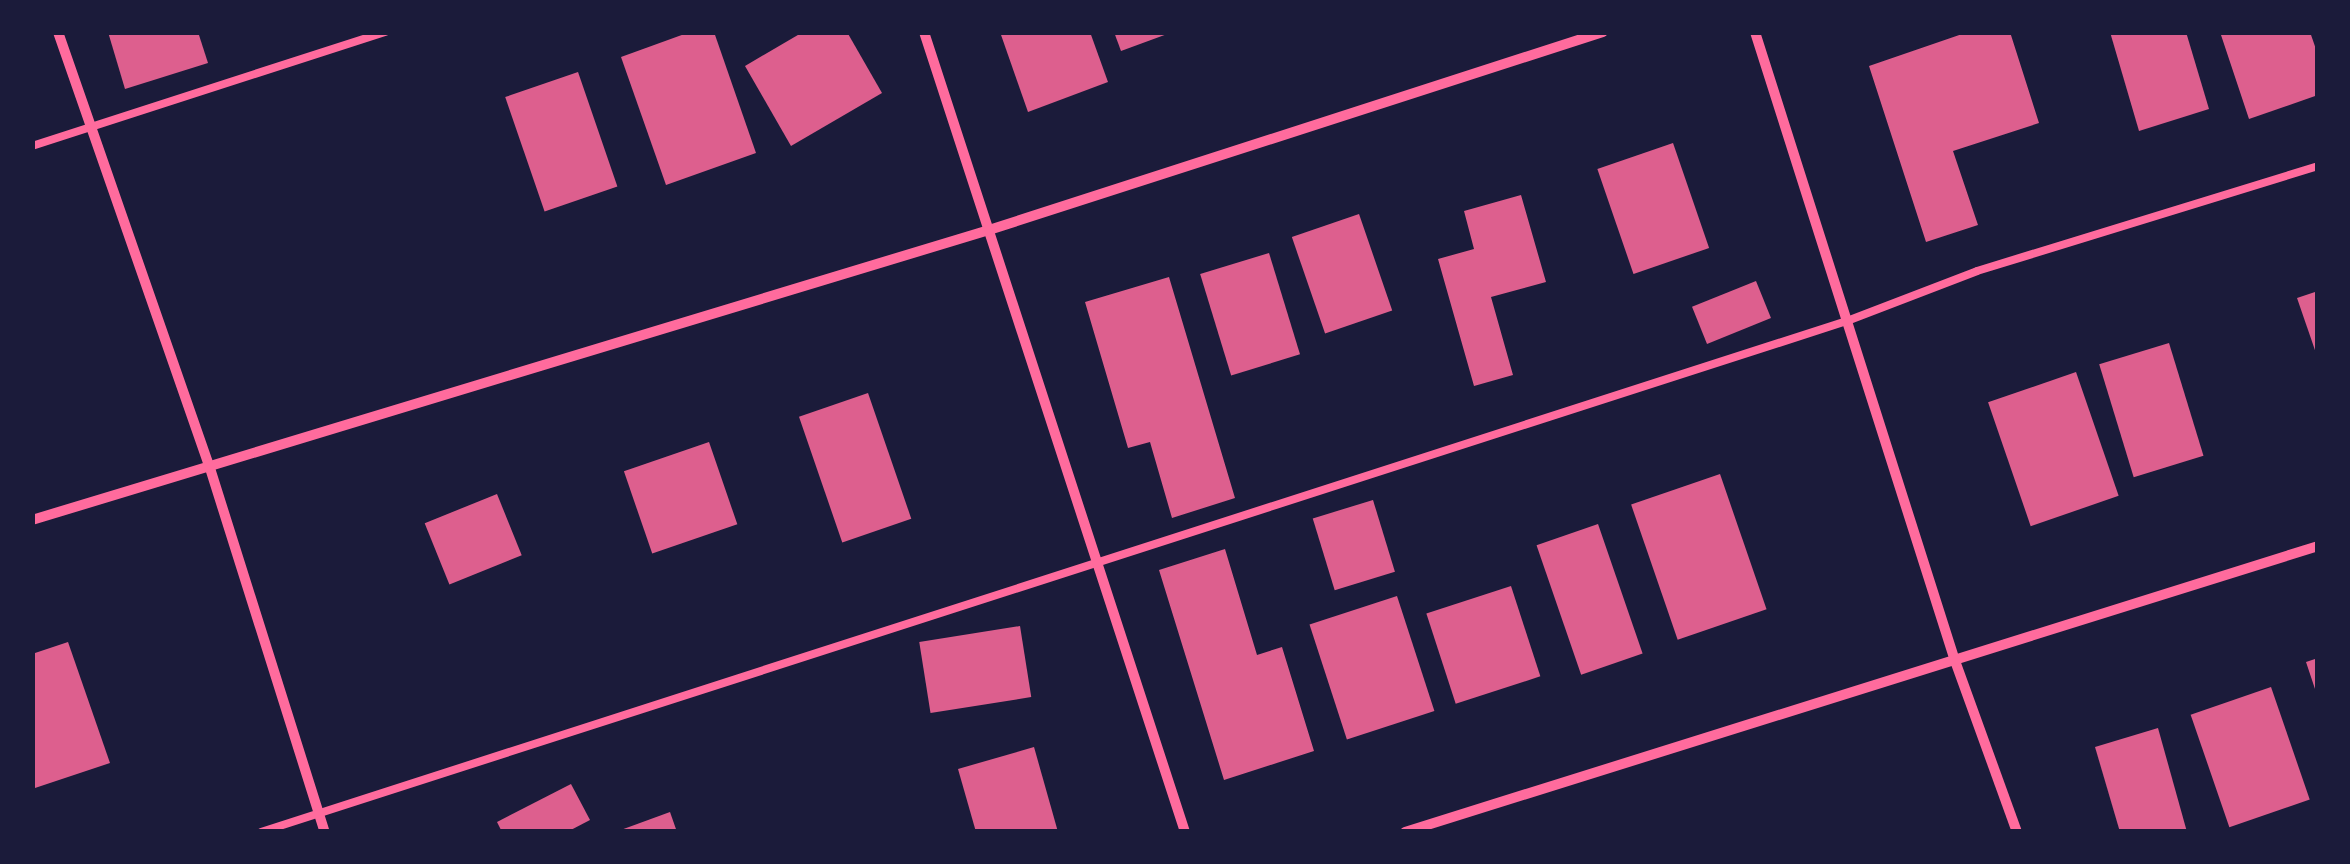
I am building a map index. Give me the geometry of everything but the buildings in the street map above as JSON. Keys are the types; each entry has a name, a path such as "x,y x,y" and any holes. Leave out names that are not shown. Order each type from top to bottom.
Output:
{"street":[{"path":"58,32 210,465 325,832"},
{"path":"924,32 1185,832"},
{"path":"32,520 989,230 1604,32"},
{"path":"1755,32 1954,658 2017,832"},
{"path":"1405,832 2318,546"}],"lane":[{"path":"32,146 385,32"},
{"path":"261,832 1847,320 1977,271 2318,166"}]}
